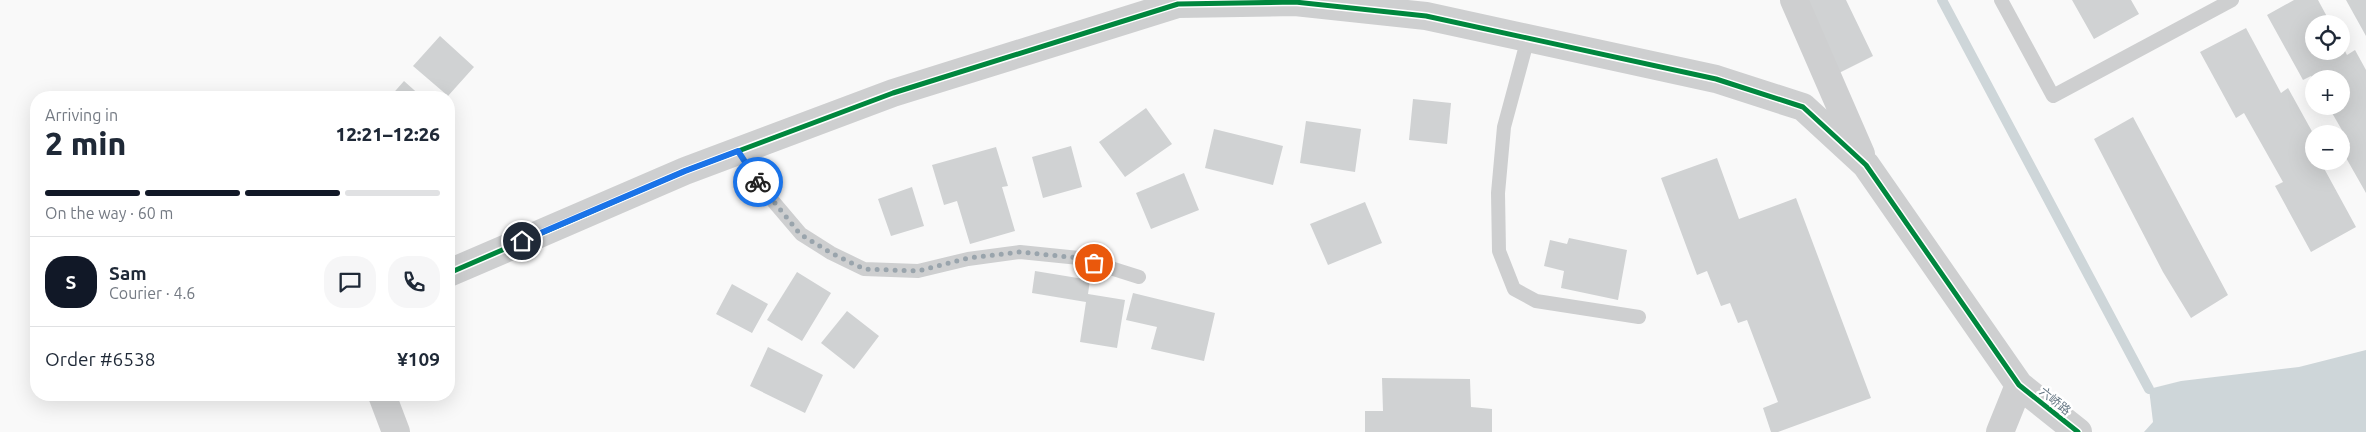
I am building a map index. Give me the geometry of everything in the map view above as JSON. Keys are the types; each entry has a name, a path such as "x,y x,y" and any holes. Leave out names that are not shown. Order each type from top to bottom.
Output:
{"street":[{"path":"1794,0 1866,165"},
{"path":"455,270 685,171 893,93 1178,4 1295,2 1426,16 1716,78 1803,107 1866,165"},
{"name":"六峤路","path":"1866,165 2019,385 2078,432"},
{"path":"2000,432 2019,385"},
{"path":"384,401 396,432"}],"lane":[{"path":"2001,0 2052,96 2232,0"},
{"path":"1528,38 1504,128 1498,193 1499,251 1514,289 1536,301 1639,318"},
{"path":"738,151 767,194 800,234 831,253 864,269 918,271 968,258 1020,252 1079,258 1139,278"}],"shaded area":[{"path":"2366,350 2366,432 2144,432 2153,422 2149,389 2181,381 2299,367"}],"building":[{"path":"1805,0 1846,0 1873,56 1839,73"},
{"path":"2072,0 2131,0 2139,14 2094,39"},
{"path":"2294,0 2318,0 2326,15 2305,15 2305,60 2350,60 2350,53 2355,50 2366,70 2366,193 2350,165 2350,125 2339,125 2333,115 2350,115 2350,70 2305,70 2305,79 2303,80 2267,15"},
{"path":"2346,0 2366,0 2366,36"},
{"path":"2246,28 2281,93 2288,88 2308,125 2305,125 2305,170 2325,170 2356,227 2311,252 2275,186 2283,182 2244,113 2236,118 2200,52"},
{"path":"440,36 474,67 452,91 442,91 413,66"},
{"path":"404,81 415,91 395,91"},
{"path":"1413,99 1451,103 1447,144 1409,140"},
{"path":"1146,108 1172,144 1125,177 1099,142"},
{"path":"2133,117 2228,295 2191,318 2163,272 2094,139"},
{"path":"1306,121 1361,129 1355,172 1300,163"},
{"path":"1214,129 1283,146 1273,185 1205,168"},
{"path":"1071,146 1082,187 1043,198 1032,157"},
{"path":"996,147 1008,186 1002,187 1015,231 970,244 957,201 944,205 932,165"},
{"path":"1717,158 1739,219 1796,198 1871,398 1778,432 1771,432 1763,408 1778,402 1747,320 1738,323 1730,303 1721,306 1707,271 1697,275 1661,178"},
{"path":"1184,173 1199,210 1151,229 1136,193"},
{"path":"912,187 924,226 891,236 878,199"},
{"path":"1365,202 1382,243 1328,265 1310,224"},
{"path":"1569,238 1627,250 1618,300 1561,288 1564,271 1544,266 1550,240 1567,244"},
{"path":"1035,271 1090,280 1088,294 1125,300 1117,348 1080,342 1086,302 1032,293"},
{"path":"797,272 831,293 802,341 767,320"},
{"path":"732,284 768,304 752,333 716,314"},
{"path":"1133,293 1215,313 1204,361 1151,349 1157,327 1126,320"},
{"path":"847,311 879,336 854,369 821,343"},
{"path":"768,347 823,375 805,413 750,386"},
{"path":"1382,378 1470,379 1471,407 1492,409 1492,432 1365,432 1365,411 1383,411"}],"waterway":[{"path":"1942,0 2149,389"}],"cycle path":[{"path":"455,270 685,171 893,93 1178,4 1295,2 1426,16 1716,79 1803,107 1866,165 2019,385 2078,432"}],"way so far":[{"path":"758,182 800,234 831,253 864,269 918,271 968,258 1020,252 1079,258 1094,263"}],"route":[{"path":"522,241 685,171 738,151 758,182"}]}
